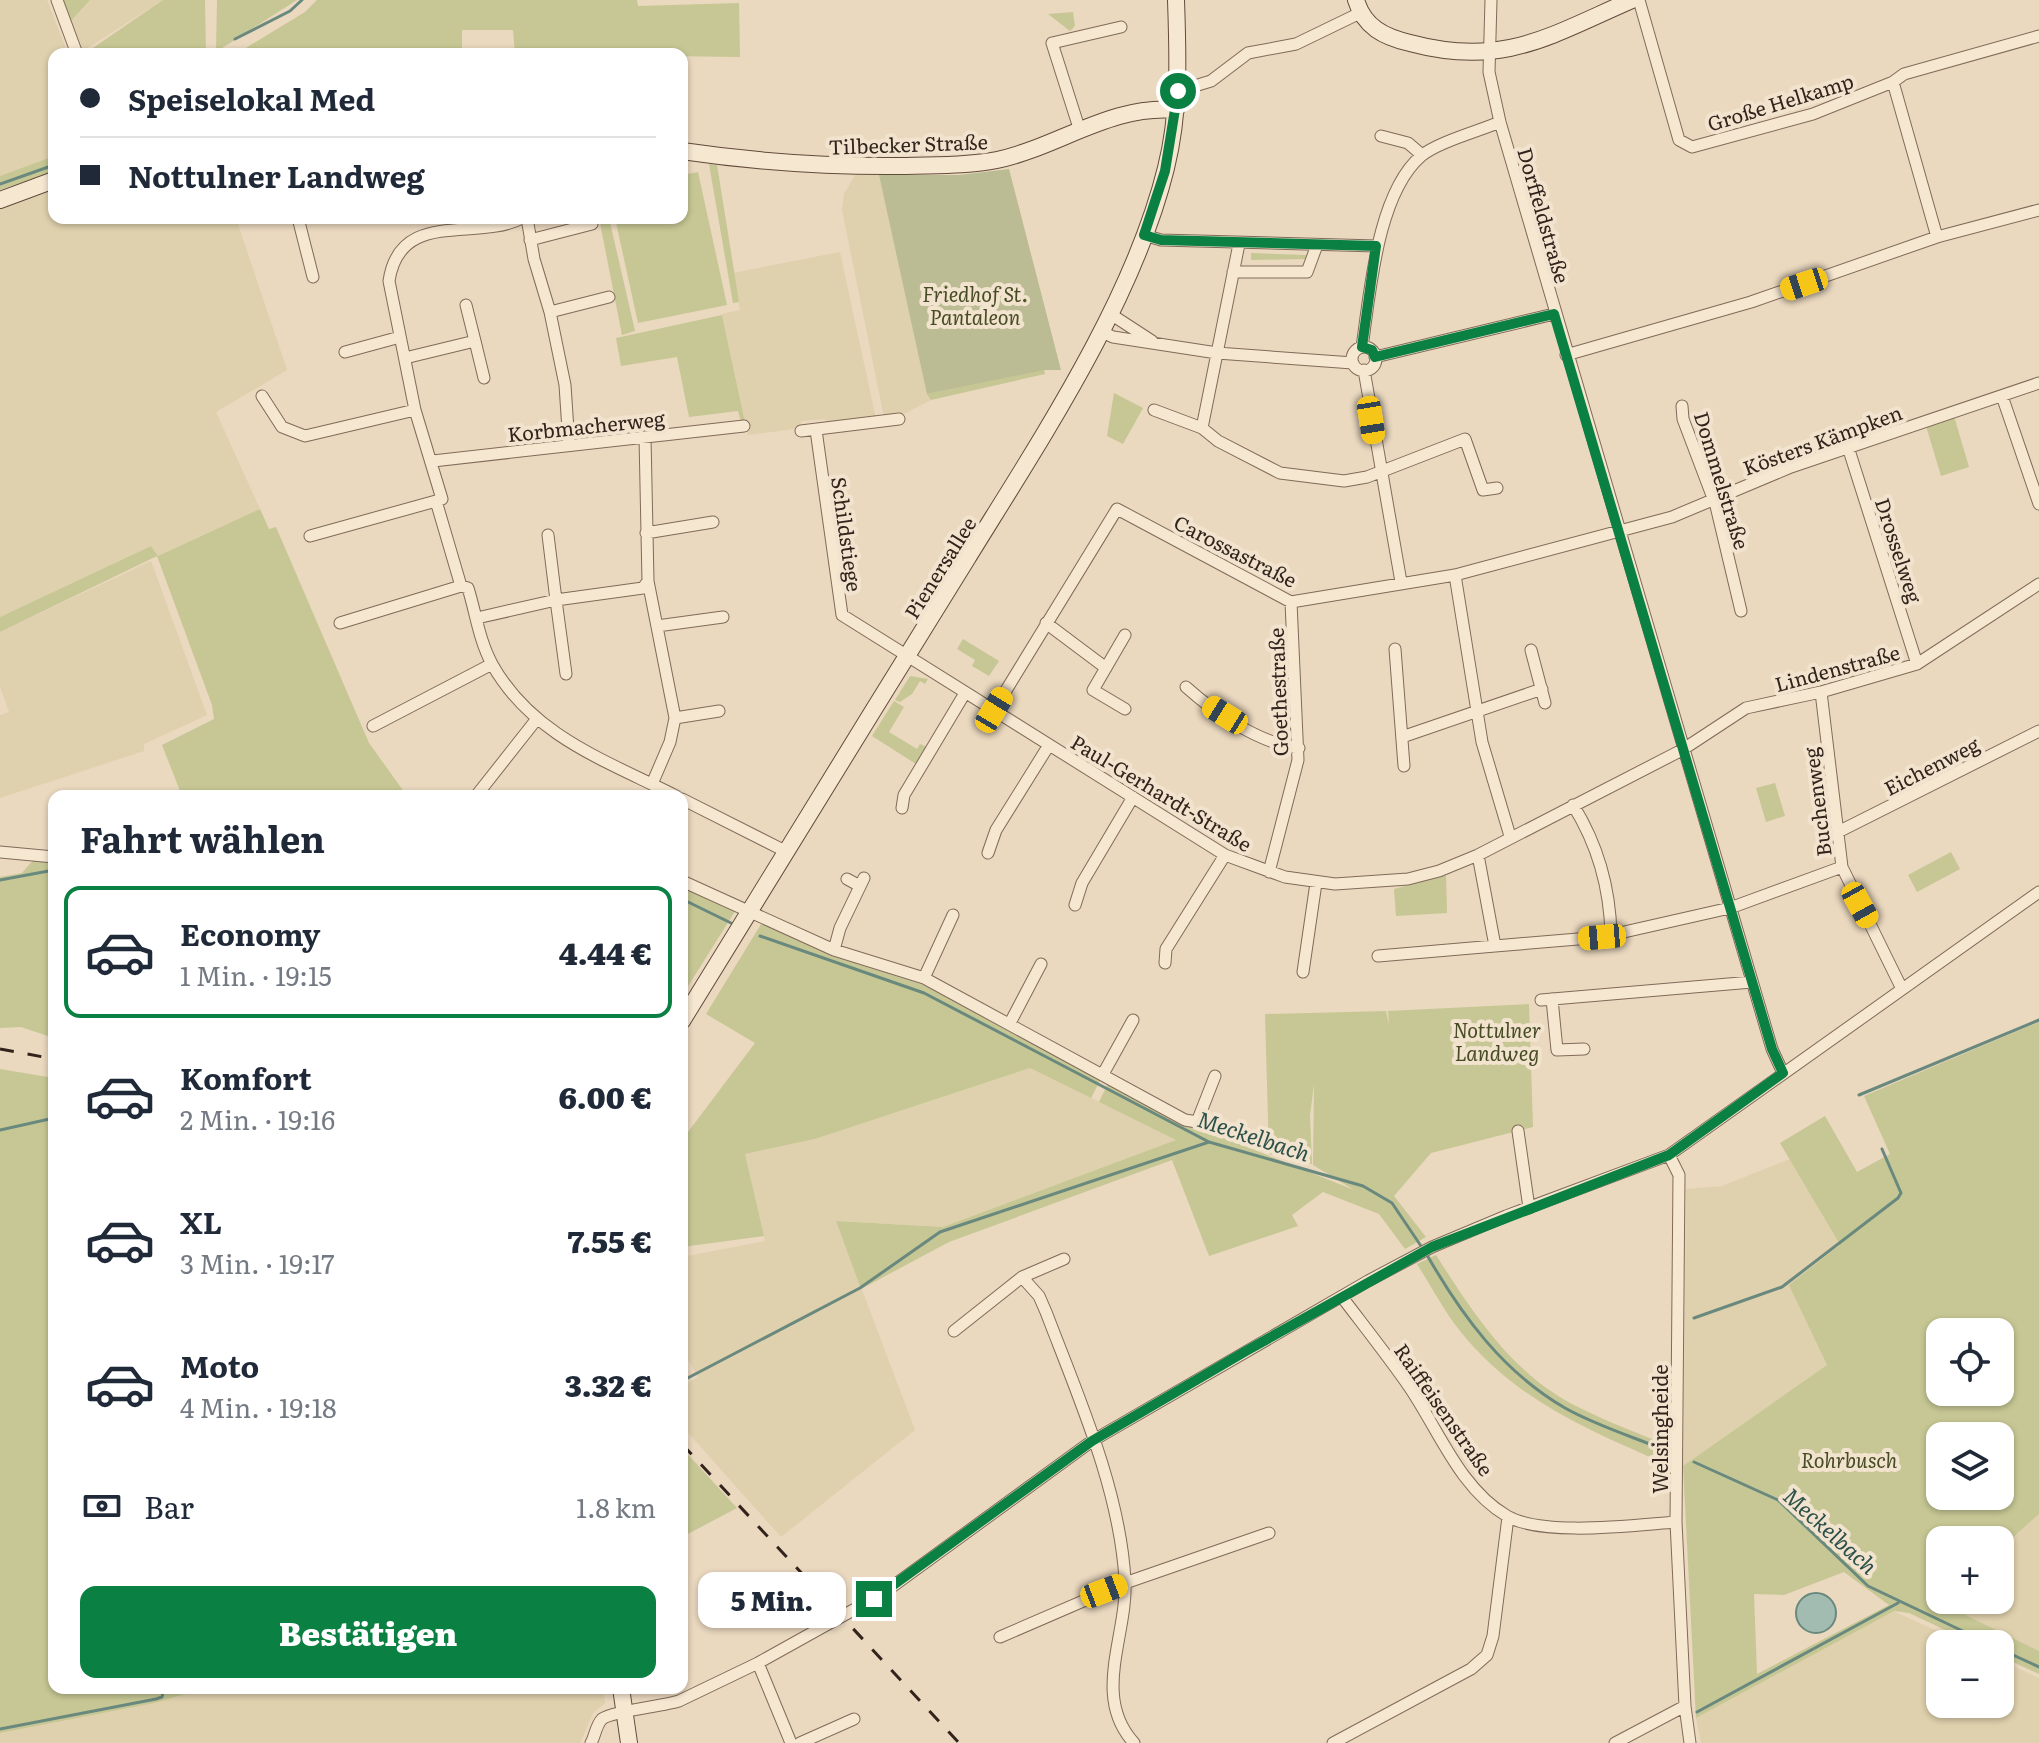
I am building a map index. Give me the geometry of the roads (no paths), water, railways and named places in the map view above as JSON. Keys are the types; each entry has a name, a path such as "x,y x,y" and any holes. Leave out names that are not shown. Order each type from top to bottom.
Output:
{"main road":[{"name":"Pienersallee","path":"688,1011 1030,457 1109,313 1144,235 1165,171 1178,91 1176,0"},
{"path":"1358,7 1381,34 1400,41 1456,53 1489,53 1535,42 1632,0"},
{"name":"Tilbecker Straße","path":"688,152 813,167 954,164 997,160 1133,111 1176,110"},
{"path":"0,200 48,182"},
{"path":"622,1694 629,1743"}],"street":[{"path":"57,0 75,48"},
{"name":"Dorffeldstraße","path":"1491,0 1490,82 1500,122 1682,750 1776,1062 1783,1073"},
{"name":"Große Helkamp","path":"1639,0 1679,140 1692,147 1840,105 1893,82 1904,74 2039,36"},
{"path":"1178,91 1211,81 1248,53 1296,44 1358,7"},
{"path":"1080,131 1052,43 1121,27"},
{"path":"1893,82 1937,237"},
{"path":"1362,347 1376,246 1397,193 1422,155 1500,122"},
{"path":"1381,136 1408,143 1422,155"},
{"path":"1566,355 1751,302 1937,237 2039,210"},
{"path":"300,224 313,277"},
{"path":"310,536 442,499 433,461 426,452 415,410 389,281 391,264 411,241 446,224"},
{"path":"526,224 550,312 565,385 569,445"},
{"path":"530,240 592,224"},
{"path":"1144,235 1161,240 1239,244 1376,246"},
{"path":"1202,428 1239,244"},
{"path":"1233,272 1307,272 1317,245"},
{"path":"550,312 609,297"},
{"path":"466,305 484,378"},
{"path":"1109,313 1153,342"},
{"path":"1375,357 1554,314"},
{"path":"1100,331 1113,337 1217,353 1353,363 1364,370 1401,582"},
{"path":"345,352 400,337"},
{"path":"405,358 475,341"},
{"path":"1353,363 1354,352 1362,347 1372,350 1375,357 1373,366 1364,370"},
{"name":"Kösters Kämpken","path":"1619,531 1672,517 1848,447 2039,383"},
{"path":"262,396 282,427 305,436 415,410"},
{"path":"2002,396 2039,504"},
{"name":"Dommelstraße","path":"1682,406 1683,419 1712,501 1741,611"},
{"path":"1154,410 1202,428 1218,441 1280,473 1344,481 1367,477 1379,469 1465,439 1483,490 1497,488"},
{"path":"801,431 899,419"},
{"name":"Korbmacherweg","path":"433,461 744,426"},
{"name":"Schildstiege","path":"816,430 842,615 906,657"},
{"path":"645,437 648,581 675,718 670,742 652,784"},
{"name":"Drosselweg","path":"1848,447 1917,664"},
{"path":"436,501 461,586"},
{"name":"Carossastraße","path":"994,710 1117,509 1291,602 1455,575 1619,531"},
{"path":"646,533 713,522"},
{"path":"548,535 566,674"},
{"path":"1455,575 1476,713 1510,836"},
{"path":"477,618 556,600 643,588 648,581"},
{"name":"Lindenstraße","path":"1682,750 1746,708 1821,692 1917,664 2039,584"},
{"path":"340,623 461,586 468,588 478,631 492,664 536,720 595,758 664,790"},
{"name":"Goethestraße","path":"1269,872 1295,778 1299,748 1291,602"},
{"path":"657,626 723,617"},
{"path":"1046,623 1106,668"},
{"path":"1125,635 1093,690 1125,709"},
{"path":"1395,649 1404,766"},
{"path":"1531,650 1545,703"},
{"name":"Paul-Gerhardt-Straße","path":"906,657 1225,855 1269,872 1316,883 1354,885 1408,879 1478,855 1682,750"},
{"path":"373,726 492,664"},
{"path":"1186,687 1249,730 1284,746 1299,748"},
{"path":"1402,737 1542,689"},
{"name":"Buchenweg","path":"1821,692 1842,867 1902,989"},
{"path":"902,808 904,795 965,693"},
{"path":"675,718 719,711"},
{"path":"481,790 536,720"},
{"name":"Eichenweg","path":"1838,832 2039,731"},
{"path":"988,853 996,830 1049,745"},
{"path":"1075,905 1082,883 1133,797"},
{"path":"688,802 787,852"},
{"path":"1573,805 1591,837 1604,875 1611,935"},
{"path":"0,852 48,856"},
{"path":"1165,963 1166,949 1225,855"},
{"path":"1478,855 1495,946"},
{"path":"1378,956 1611,935 1730,908 1842,867"},
{"path":"834,950 840,928 862,882 847,879"},
{"path":"1303,972 1316,883"},
{"path":"688,884 834,950 924,978 1103,1074 1119,1086 1197,1122 1215,1076"},
{"path":"591,1743 600,1721 624,1712 655,1709 679,1701 758,1663 882,1594 1092,1441 1417,1255 1669,1155 2039,892"},
{"path":"924,978 953,915"},
{"path":"1010,1023 1041,964"},
{"path":"1584,1049 1557,1050 1546,999 1752,982"},
{"path":"1103,1074 1133,1020"},
{"path":"1518,1131 1529,1208"},
{"name":"Welsingheide","path":"1669,1155 1679,1175 1676,1522 1685,1706 1690,1743"},
{"path":"954,1331 1022,1277 1064,1259"},
{"path":"1022,1277 1039,1296 1046,1312 1105,1469 1112,1498 1125,1583 1112,1686 1115,1709 1134,1743"},
{"name":"Raiffeisenstraße","path":"1342,1297 1408,1386 1468,1482 1508,1517 1552,1526 1586,1528 1676,1522"},
{"path":"1333,1743 1471,1669 1487,1655 1493,1636 1508,1517"},
{"path":"1000,1637 1125,1583 1269,1533"},
{"path":"758,1663 791,1743"},
{"path":"1615,1743 1685,1706"},
{"path":"800,1743 854,1719"}],"waterway":[{"path":"235,39 290,11 302,0"},
{"path":"0,184 48,167"},
{"name":"Meckelbach","path":"0,880 48,871"},
{"name":"Meckelbach","path":"688,902 731,923"},
{"name":"Meckelbach","path":"760,936 924,993 1209,1142 1363,1186 1392,1203 1423,1249"},
{"path":"1859,1095 2039,1020"},
{"path":"0,1130 48,1119"},
{"path":"688,1378 860,1288 940,1232 1209,1142"},
{"path":"1694,1318 1782,1287 1898,1198 1901,1193 1882,1149"},
{"name":"Meckelbach","path":"1427,1255 1470,1321 1522,1377 1565,1408 1667,1451"},
{"name":"Meckelbach","path":"1694,1462 1778,1500 1868,1586 1961,1630"},
{"path":"1697,1712 1898,1603"},
{"name":"Meckelbach","path":"2014,1655 2039,1667"},
{"path":"0,1729 156,1699 163,1694"}],"railway":[{"path":"0,1049 48,1058"},
{"path":"688,1450 959,1743"}],"park label":[{"name":"Friedhof St. Pantaleon","path":"975,304"},
{"name":"Nottulner Landweg","path":"1497,1040"},
{"name":"Rohrbusch","path":"1849,1459"}]}
